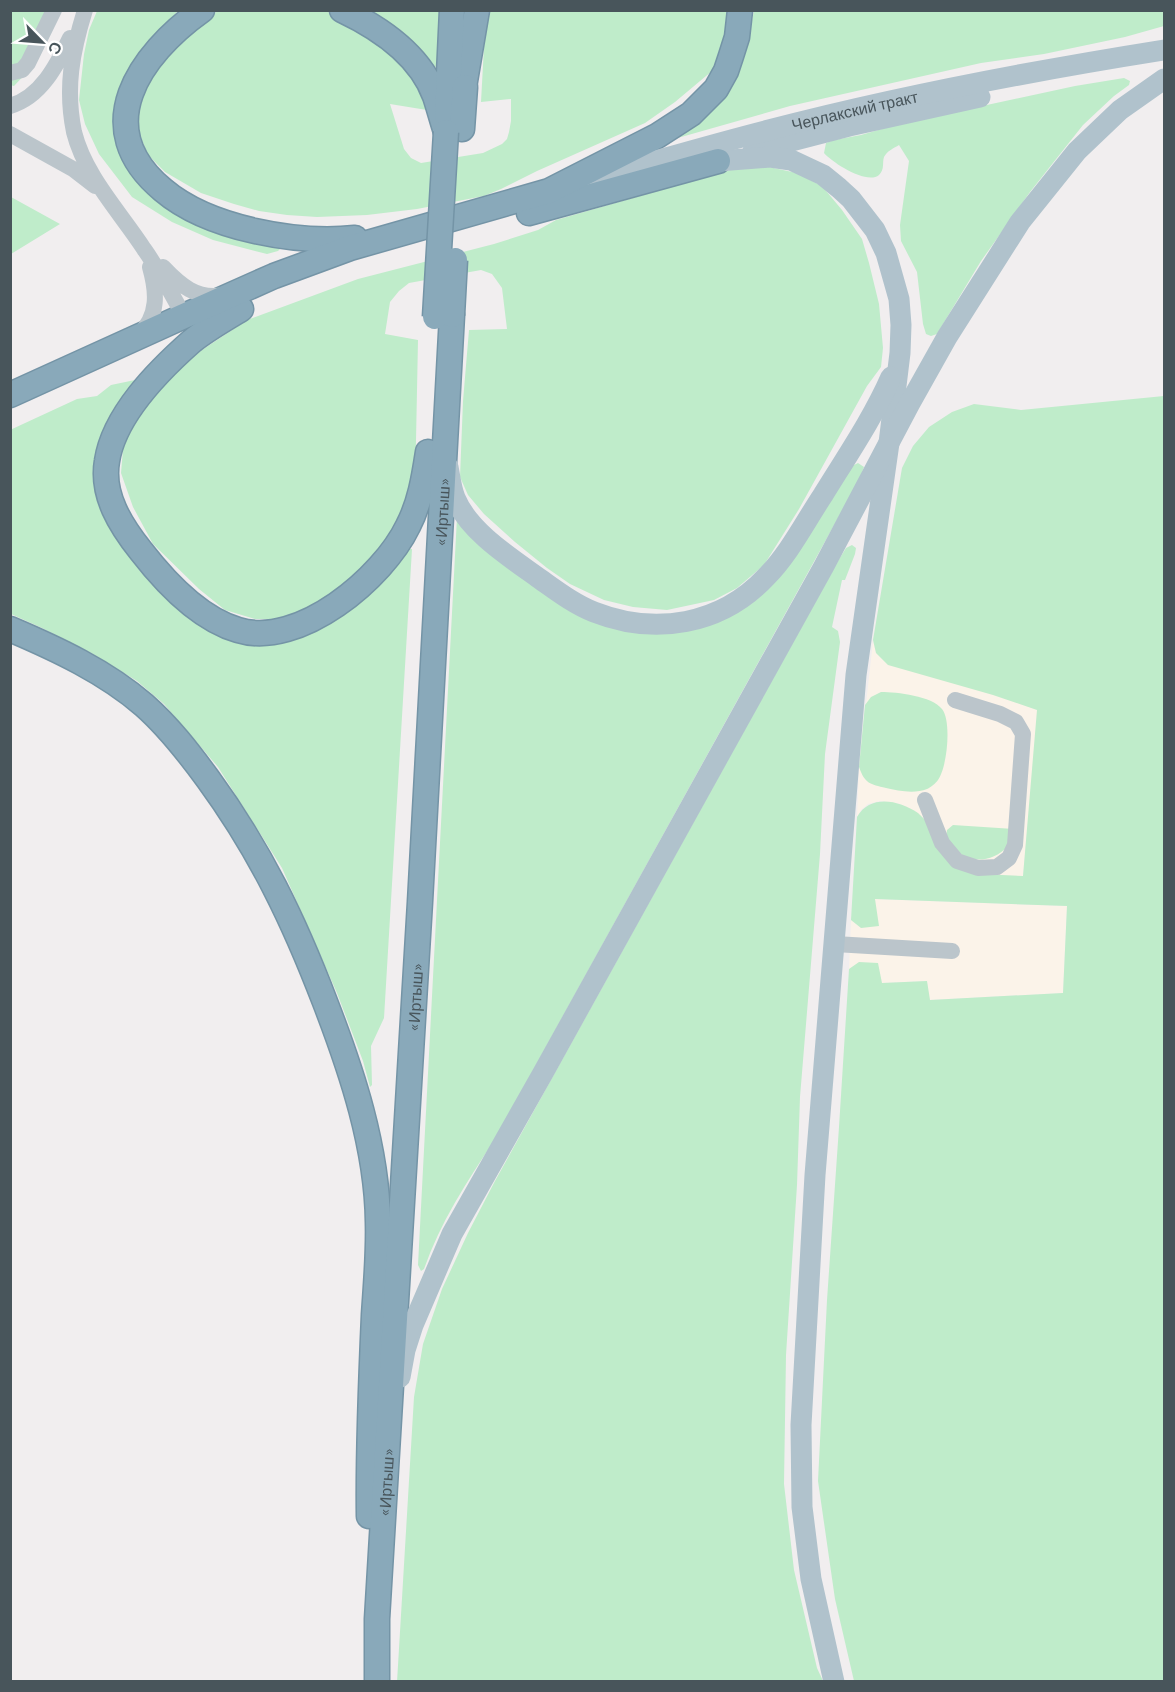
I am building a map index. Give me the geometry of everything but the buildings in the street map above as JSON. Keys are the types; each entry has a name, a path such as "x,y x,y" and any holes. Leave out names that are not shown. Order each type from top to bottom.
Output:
{"highway":[{"path":"202,10 157,50 144,66 130,94 126,118 127,134 136,158 153,181 191,208 231,225 254,231 327,240 414,229"},
{"path":"342,10 378,30 418,66 454,131"},
{"path":"452,10 454,131"},
{"path":"465,81 469,10"},
{"path":"454,131 477,10"},
{"path":"437,444 407,529 380,567 327,611 297,627 267,634 240,631 213,619 199,610 165,579 148,561 122,526 108,493 106,478 107,461 114,438 128,411 160,371 239,301 314,260 549,191 657,136 703,103 716,89 726,71 737,37 740,10"},
{"name":"«Иртыш»","path":"365,1682 384,1265 437,444 454,131"},
{"path":"10,414 187,323 239,301 376,257 718,161"},
{"path":"10,395 137,337 187,323"},
{"name":"«Иртыш»","path":"377,1682 377,1620 419,914 437,444"},
{"path":"10,629 73,658 121,687 159,719 186,750 235,818 275,885 334,1024 351,1076 368,1144 378,1222 368,1448 370,1576"}],"main road":[{"name":"Черлакский тракт","path":"549,191 768,130 846,111 1072,64 1164,50"},
{"name":"Черлакский тракт","path":"718,161 849,126 1164,55"},
{"path":"377,1620 401,1366 412,1324 452,1234 824,566 947,337 1020,222 1077,151 1120,110 1164,79"},
{"path":"718,161 770,157 790,160 823,176 851,199 875,230 886,253 899,299 901,325 900,353 889,443 856,675 815,1175 801,1425 802,1507 811,1579 834,1682"},
{"path":"437,444 447,461 455,498 469,520 504,554 563,596 594,612 632,622 669,624 686,621 720,612 736,604 767,577 779,562 871,417 885,391 900,353"}],"street":[{"path":"10,72 22,70 28,63 54,10"},
{"path":"10,106 25,100 43,84 63,53 84,10"},
{"path":"84,10 71,61 70,99 75,134 90,169 105,195 162,276 187,323"},
{"path":"10,134 73,169 105,195"},
{"path":"144,249 173,278 194,293 239,301"},
{"path":"137,337 151,319 156,299 154,280 144,249"},
{"path":"925,800 942,843 957,861 978,868 997,867 1009,858 1015,845 1023,734 1016,722 1000,714 955,700"},
{"path":"835,945 952,951"}],"shaded area":[{"path":"873,641 876,653 1038,710 1023,877 980,874 900,804 880,801 868,804 857,817 859,767"},
{"path":"875,899 1067,906 1063,993 929,1000 927,981 882,983 849,969 851,920 862,928"}],"green space":[{"path":"10,11 58,11 31,68 14,86 10,85"},
{"path":"97,11 178,11 144,46 123,83 118,109 135,170 282,247 278,251 267,254 213,240 172,222 132,197 99,154 85,124 79,100 84,54 89,30"},
{"path":"218,11 325,11 347,19 413,70 433,111 390,104 404,149 411,158 421,163 483,153 507,139 511,121 511,99 481,102 485,28 489,11 732,11 720,57 712,71 675,102 645,123 484,196 417,209 367,215 317,217 259,211 201,193 165,172 148,155 139,133 138,114 141,93 164,57 198,23"},
{"path":"370,11 441,11 436,67 405,34"},
{"path":"754,11 1164,11 1164,26 1125,37 1044,54 981,63 790,106 646,147 749,35"},
{"path":"1124,78 1130,81 1129,85 1083,125 1030,192 981,261 937,334 931,336 926,334 917,272 901,241 900,225 909,161 899,145 885,155 879,175 867,177 850,172 828,157 824,153 826,143 899,124 1075,86"},
{"path":"764,166 797,173 822,186 862,239 879,304 883,348 881,367 867,386 799,509 764,565 737,588 714,600 667,610 633,607 604,600 570,584 547,568 484,514 468,495 460,477 469,330 507,329 502,288 492,274 481,270 409,283 390,302 385,334 418,340 415,491 401,526 376,556 332,593 300,613 277,619 255,619 225,610 199,589 153,544 133,507 121,473 123,449 132,425 161,385 199,352 247,320 358,279 494,244 538,230 556,220 730,170"},
{"path":"11,197 60,224 11,254"},
{"path":"135,380 114,408 103,432 96,464 194,615 287,641 306,635 331,619 409,549 412,549 384,1018 371,1046 372,1085 370,1087 363,1061 337,993 282,868 218,767 164,704 137,681 93,654 11,614 10,430 77,399 97,396 111,385"},
{"path":"1164,396 1164,1681 854,1681 835,1599 818,1481 827,1300 849,969 859,962 878,963 882,983 927,981 930,1000 1063,993 1067,906 875,899 879,926 861,928 851,920 857,817 869,805 877,802 894,802 918,813 980,874 1023,876 1037,710 888,665 876,653 873,640 902,468 913,446 929,427 952,412 974,404 1021,410"},
{"path":"858,463 864,467 859,480 494,1141 455,1203 421,1271 418,1265 457,517 582,615 735,613 852,466"},
{"path":"852,545 856,548 855,554 845,580 842,580 832,627 838,631 840,642 825,754 820,854 800,1097 786,1355 784,1484 794,1570 817,1668 823,1681 397,1682 414,1397 423,1344 442,1289 495,1181 838,561 846,548"},
{"path":"881,692 923,698 937,705 945,715 948,734 944,766 938,780 922,791 912,792 886,788 869,782 861,773 859,767 865,705 871,697"},
{"path":"953,825 1014,829 1007,847 997,855 979,860 968,858 960,853 946,837 947,830"}]}
